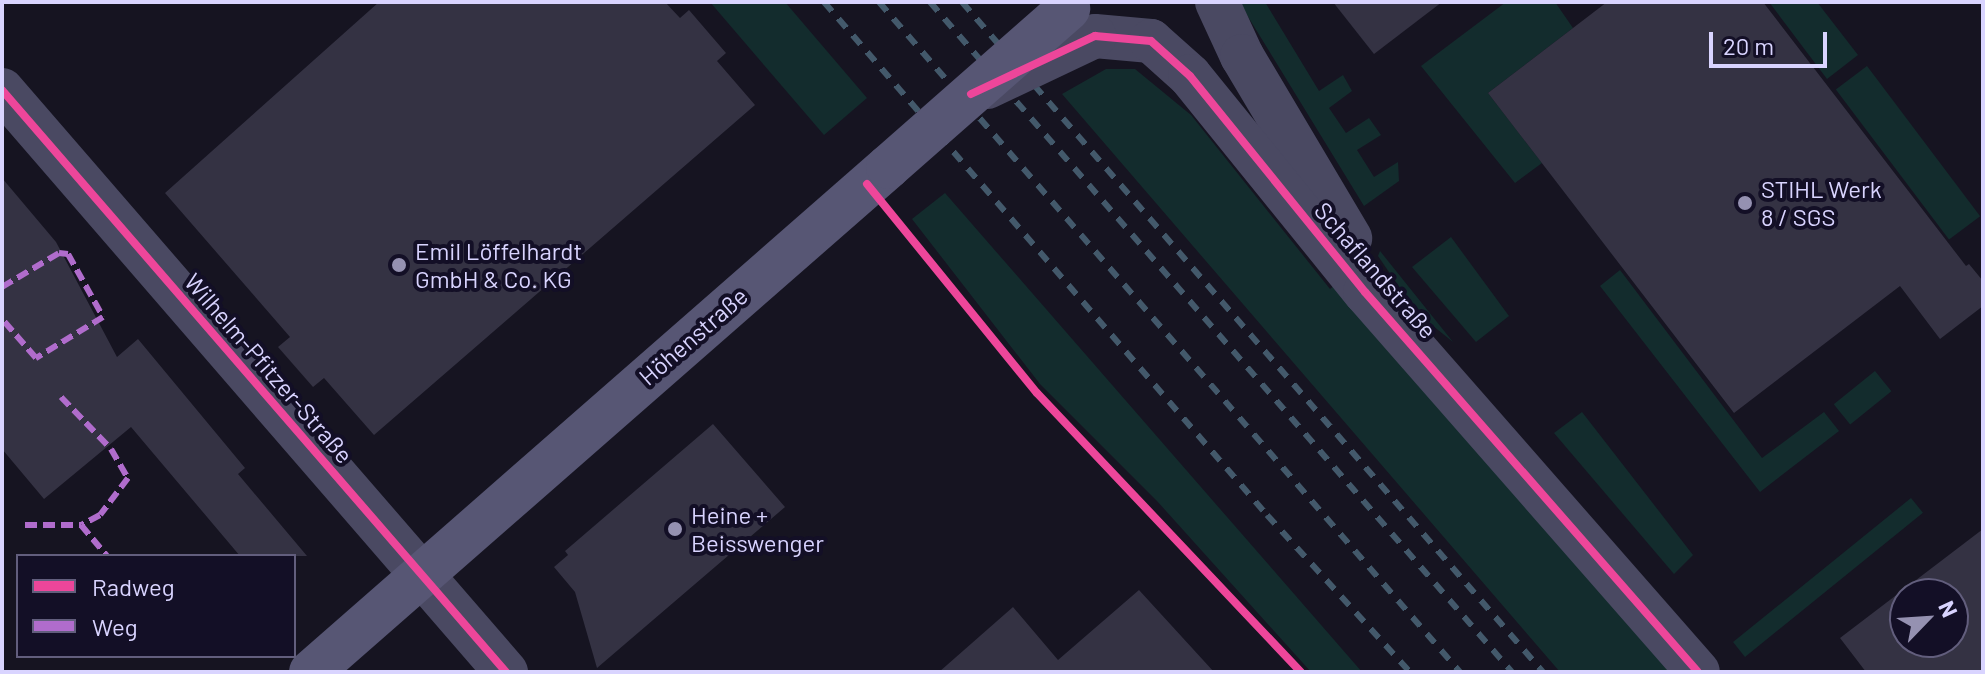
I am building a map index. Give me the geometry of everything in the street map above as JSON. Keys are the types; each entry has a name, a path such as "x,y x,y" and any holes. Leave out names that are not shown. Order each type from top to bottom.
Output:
{"main road":[{"name":"Höhenstraße","path":"311,672 971,94 1080,16"}],"street":[{"name":"Schaflandstraße","path":"1130,2 1151,41 1190,76 1365,292 1448,383 1698,672"},
{"name":"Schaflandstraße","path":"1184,2 1448,383"},
{"name":"Schaflandstraße","path":"1217,2 1342,226"},
{"path":"1080,16 1151,41"},
{"name":"Wilhelm-Pfitzer-Straße","path":"2,90 506,672"}],"green space":[{"path":"710,2 785,2 867,98 824,135"},
{"path":"1239,2 1265,2 1319,91 1343,75 1352,91 1329,108 1346,133 1369,118 1381,135 1357,150 1374,177 1398,162 1399,181 1364,206"},
{"path":"1506,2 1555,2 1573,28 1488,93 1542,163 1515,183 1421,66"},
{"path":"1769,2 1817,2 1858,55 1827,79"},
{"path":"1867,66 1980,216 1949,240 1836,89"},
{"path":"1106,69 1135,69 1191,115 1330,289 1340,281 1674,672 1560,672 1062,94"},
{"path":"945,193 1362,672 1311,672 1157,501 1040,384 912,219"},
{"path":"1451,237 1509,316 1476,342 1412,267"},
{"path":"1380,251 1453,342 1417,313 1378,256"},
{"path":"1620,270 1762,458 1824,412 1839,431 1760,492 1600,286"},
{"path":"1875,371 1891,391 1850,425 1834,404"},
{"path":"1582,412 1693,555 1674,574 1554,433"},
{"path":"1911,498 1923,513 1745,657 1733,642"}],"building":[{"name":"Emil Löffelhardt GmbH & Co. KG","path":"379,2 665,2 680,18 689,10 726,53 717,61 755,105 374,435 324,378 313,387 278,347 290,337 165,193"},
{"path":"1333,2 1442,2 1374,54"},
{"name":"STIHL Werk 8 / SGS","path":"1607,2 1763,2 1966,266 1969,264 1983,281 1983,306 1940,339 1900,286 1734,413 1488,93"},
{"path":"2,178 56,242 117,357 138,339 245,468 238,474 307,556 238,554 131,427 44,499 2,449"},
{"name":"Heine + Beisswenger","path":"713,424 785,507 597,668 575,592 554,567 568,555 565,551"},
{"path":"1983,529 1983,672 1866,672 1840,638 1889,601 1889,658 1969,658 1969,578 1919,578"},
{"path":"1139,590 1214,672 939,672 1013,607 1058,660"}],"railway":[{"path":"824,2 1267,515 1410,672"},
{"path":"879,2 1460,672"},
{"path":"930,2 1512,672"},
{"path":"962,2 1543,672"}],"marked path":[{"path":"2,287 59,253 68,254 103,317 36,358 2,319"},
{"path":"61,397 111,449 128,478 100,515 81,525"},
{"path":"25,525 81,525 105,554"}],"cycle path":[{"path":"971,94 1095,36 1151,41 1190,76 1365,292 1698,672"},
{"path":"2,90 506,672"},
{"path":"867,184 1037,393 1301,672"}],"place":[{"name":"STIHL Werk 8 / SGS","path":"1745,203"},
{"name":"Emil Löffelhardt GmbH & Co. KG","path":"399,265"},
{"name":"Heine + Beisswenger","path":"675,529"}]}
